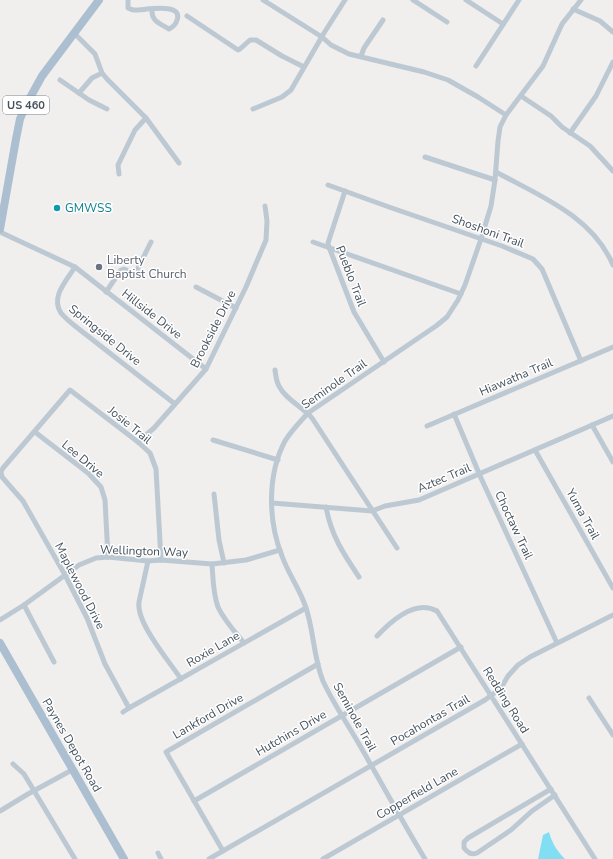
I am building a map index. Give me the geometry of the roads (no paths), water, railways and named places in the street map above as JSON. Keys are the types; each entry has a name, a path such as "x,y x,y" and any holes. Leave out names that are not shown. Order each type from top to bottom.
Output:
{"main road":[{"name":"US 460","path":"0,230 16,139 23,112 36,86 98,0"},
{"name":"Paynes Depot Road","path":"0,643 124,859"}],"street":[{"path":"128,0 128,8 133,10 164,8 174,11 178,18 173,27 169,29 153,19 151,15 152,9"},
{"path":"264,0 322,37 331,45 349,54 392,64 448,80 506,115"},
{"path":"253,109 288,94 344,2 338,0"},
{"path":"413,0 447,22"},
{"path":"466,0 503,24"},
{"path":"476,66 519,0"},
{"name":"Seminole Trail","path":"424,858 326,687 318,664 306,608 282,556 273,528 273,484 282,449 291,432 308,413 384,362 447,317 461,294 491,206 500,127 506,115 543,66 562,24 581,0"},
{"path":"573,9 600,22 613,32"},
{"path":"187,16 238,50 250,40 256,40 304,67"},
{"path":"361,56 366,45 383,20"},
{"path":"74,33 95,54 102,73 111,84 146,118 179,163"},
{"path":"570,133 596,96 613,62"},
{"path":"79,93 92,78 102,73"},
{"path":"60,80 89,100 107,109"},
{"path":"521,96 551,116 570,133 590,146 612,170"},
{"path":"118,174 118,165 135,130 146,118"},
{"path":"425,157 495,180"},
{"path":"496,172 554,203 574,217 589,229 613,265"},
{"name":"Shoshoni Trail","path":"328,185 533,259 542,269 581,361"},
{"name":"Pueblo Trail","path":"346,191 328,243 354,312 384,362"},
{"name":"Brookside Drive","path":"138,442 154,428 206,369 236,308 266,240 267,221 265,206"},
{"name":"Hillside Drive","path":"0,230 75,268 206,369"},
{"path":"106,292 121,270 124,269 135,274 151,242"},
{"path":"313,242 461,294"},
{"name":"Springside Drive","path":"75,268 57,299 57,305 62,314 75,326 176,404"},
{"path":"196,287 236,308"},
{"name":"Hiawatha Trail","path":"427,426 613,347"},
{"path":"275,370 277,382 281,390 308,413 397,548"},
{"name":"Josie Trail","path":"35,432 70,390 138,442 150,453 156,469 161,560"},
{"name":"Choctaw Trail","path":"454,414 479,474 558,643"},
{"name":"Aztec Trail","path":"272,503 372,510 385,506 419,500 613,416"},
{"path":"592,425 613,462"},
{"name":"Maplewood Drive","path":"35,432 3,468 1,472 2,477 23,501 65,576 88,618 105,664 129,708"},
{"name":"Lee Drive","path":"35,432 88,474 101,488 105,500 108,557"},
{"path":"213,440 278,460"},
{"name":"Yuma Trail","path":"535,450 613,588"},
{"path":"214,494 219,540 224,563"},
{"path":"326,507 334,537 342,553 359,577"},
{"name":"Wellington Way","path":"0,620 24,605 79,565 96,558 108,557 148,561 161,560 212,564 246,560 280,550"},
{"path":"148,561 139,602 139,614 145,627 181,679"},
{"path":"212,564 214,591 218,608 244,643"},
{"path":"24,605 54,662"},
{"name":"Redding Road","path":"378,636 390,623 414,609 426,606 437,611 492,695 595,859"},
{"name":"Roxie Lane","path":"129,708 306,608"},
{"name":"Pocahontas Trail","path":"209,859 492,695 501,688 508,676 522,662 613,615"},
{"name":"Hutchins Drive","path":"194,801 461,647"},
{"name":"Lankford Drive","path":"223,851 166,752 318,664"},
{"path":"589,698 613,735"},
{"path":"123,712 129,708"},
{"name":"Copperfield Lane","path":"322,859 522,744"},
{"path":"13,764 24,774 75,859"},
{"path":"0,811 72,770"},
{"path":"551,789 468,838 464,842 464,848 468,853 477,853 511,830 535,809 555,795"},
{"path":"530,801 535,809"},
{"path":"158,854 161,859"}],"water":[{"path":"549,832 555,847 565,859 538,859 543,835"}],"place":[{"name":"GMWSS","path":"57,208"},
{"name":"Liberty Baptist Church","path":"99,267"}]}
